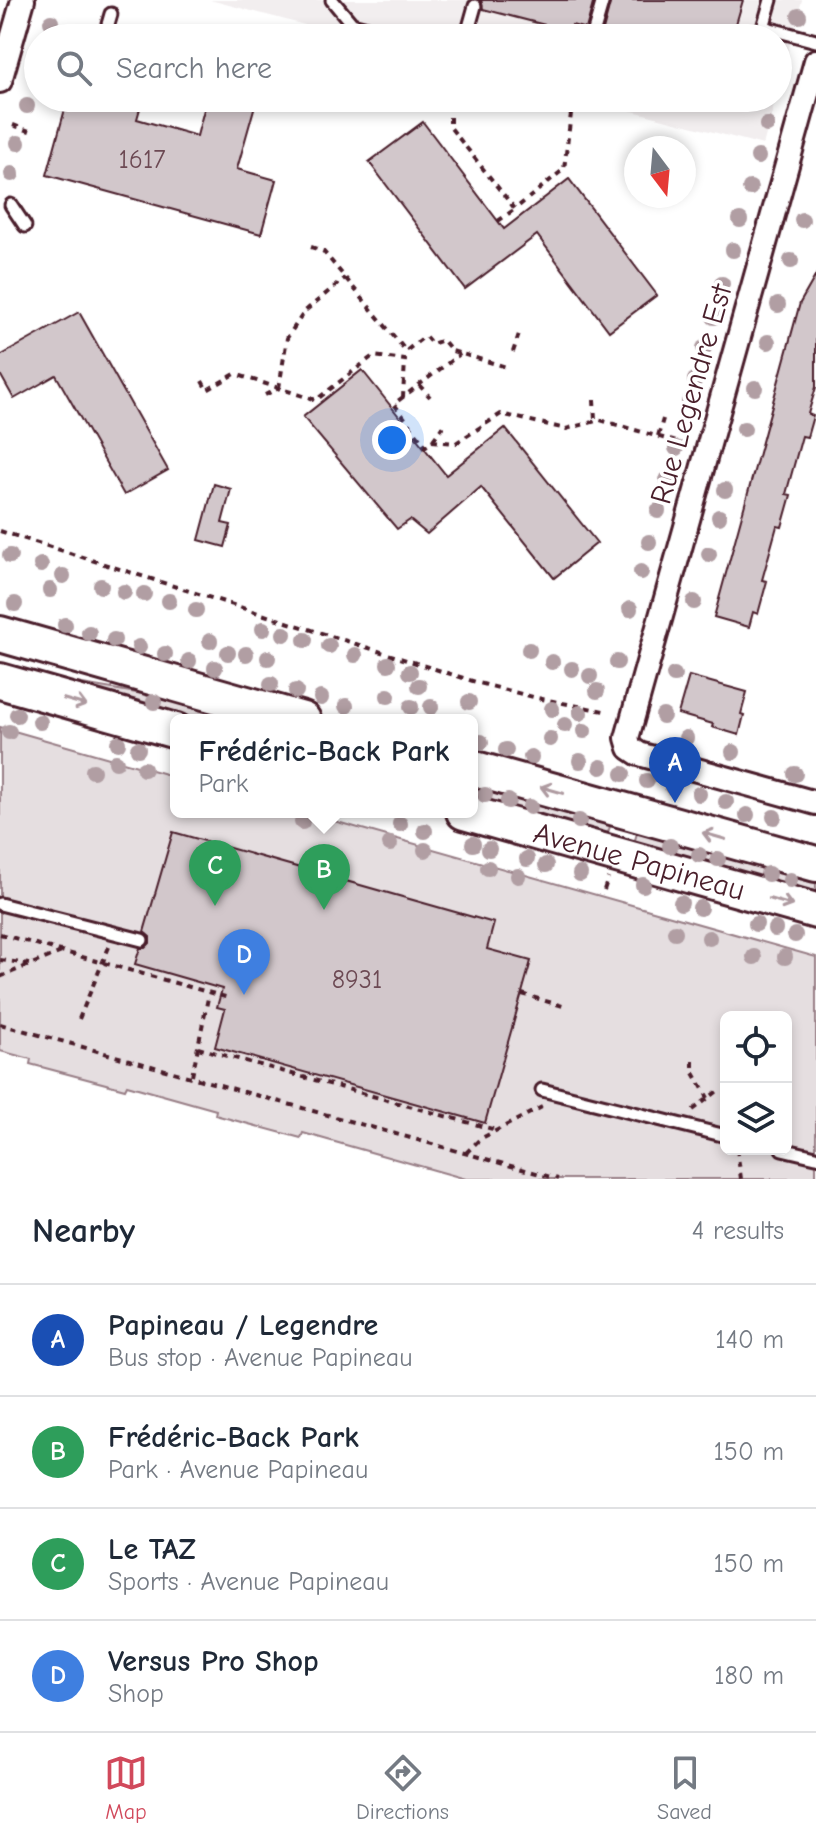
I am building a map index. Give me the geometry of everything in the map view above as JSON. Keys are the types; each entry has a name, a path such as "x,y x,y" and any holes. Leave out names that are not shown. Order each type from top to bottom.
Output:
{"main road":[{"path":"0,634 282,714"},
{"path":"0,681 170,729"},
{"name":"Avenue Papineau","path":"478,770 816,864"},
{"name":"Avenue Papineau","path":"478,816 816,911"}],"street":[{"path":"0,81 23,0"},
{"name":"Rue Legendre Est","path":"816,61 630,721 628,744 631,750 639,754 816,803"}],"lane":[{"path":"332,0 352,24"},
{"path":"596,24 603,0"},
{"path":"764,24 771,0"},
{"path":"470,24 475,6"},
{"path":"108,24 111,14"},
{"path":"792,37 816,41"},
{"path":"11,205 25,226"},
{"path":"0,904 142,940"},
{"path":"542,1090 720,1134"},
{"path":"792,1151 816,1157"}],"path":[{"path":"498,221 564,169 571,112"},
{"path":"450,117 450,127 515,209"},
{"path":"13,125 32,132"},
{"path":"311,247 323,251 406,351"},
{"path":"279,388 287,338 305,311 345,278"},
{"path":"513,352 520,331"},
{"path":"403,397 406,351 425,336 432,344 443,340 452,351 510,368"},
{"path":"443,426 426,446 394,404 460,354"},
{"path":"202,381 207,390 235,374 316,400 373,356 405,360"},
{"path":"419,385 430,397"},
{"path":"265,395 279,388"},
{"path":"594,400 595,420"},
{"path":"432,441 456,443 501,414 566,429 595,420 684,444"},
{"path":"658,436 663,419"},
{"path":"0,531 467,679 537,698 609,712"},
{"path":"0,934 229,998"},
{"path":"79,1019 110,942"},
{"path":"0,977 65,951"},
{"path":"0,960 31,964"},
{"path":"179,992 181,985"},
{"path":"191,1077 209,993"},
{"path":"522,994 566,1007"},
{"path":"0,1024 558,1179"},
{"path":"198,1048 496,1130"},
{"path":"693,1061 691,1072 708,1098"},
{"path":"690,1113 719,1090"},
{"path":"466,1153 480,1139 548,1103"},
{"path":"737,1155 739,1178"}],"shaded area":[{"path":"210,0 802,0 792,37 792,24 301,24"},
{"path":"637,112 772,112 763,145"},
{"path":"70,682 155,696 222,714 173,714 69,685"},
{"path":"0,727 170,775 170,818 323,818 816,957 816,1179 466,1179 303,1133 301,1138 215,1115 216,1110 127,1085 125,1089 30,1064 31,1059 0,1051"},
{"path":"478,786 611,823 607,836 478,800"},
{"path":"638,830 816,881 816,895 634,843"}],"building":[{"path":"481,0 594,0 587,24 541,24 483,9"},
{"path":"611,0 743,0 736,24 605,24"},
{"path":"64,112 139,112 137,119 197,136 203,112 253,112 237,169 276,180 261,234 47,175"},
{"path":"423,122 504,229 569,179 657,295 609,331 537,235 465,289 369,162"},
{"path":"816,275 816,387 808,414 813,416 807,437 802,436 786,494 791,495 782,527 777,526 762,580 767,581 758,614 753,612 749,627 714,617 800,303"},
{"path":"79,312 168,470 124,495 56,375 14,399 0,374 0,356"},
{"path":"362,370 446,475 505,428 597,543 554,578 481,487 427,534 410,520 397,529 303,417"},
{"path":"214,484 231,489 222,523 231,525 225,547 199,540"},
{"path":"689,676 747,692 739,735 678,714"},
{"path":"173,832 494,923 487,949 531,961 485,1123 215,1047 225,1009 217,1007 222,989 135,964 140,948 150,943 150,937 144,932"}],"place":[{"name":"Papineau / Legendre","path":"675,803"},
{"name":"Le TAZ","path":"215,906"},
{"name":"Frédéric-Back Park","path":"324,910"},
{"name":"Versus Pro Shop","path":"244,995"}]}
